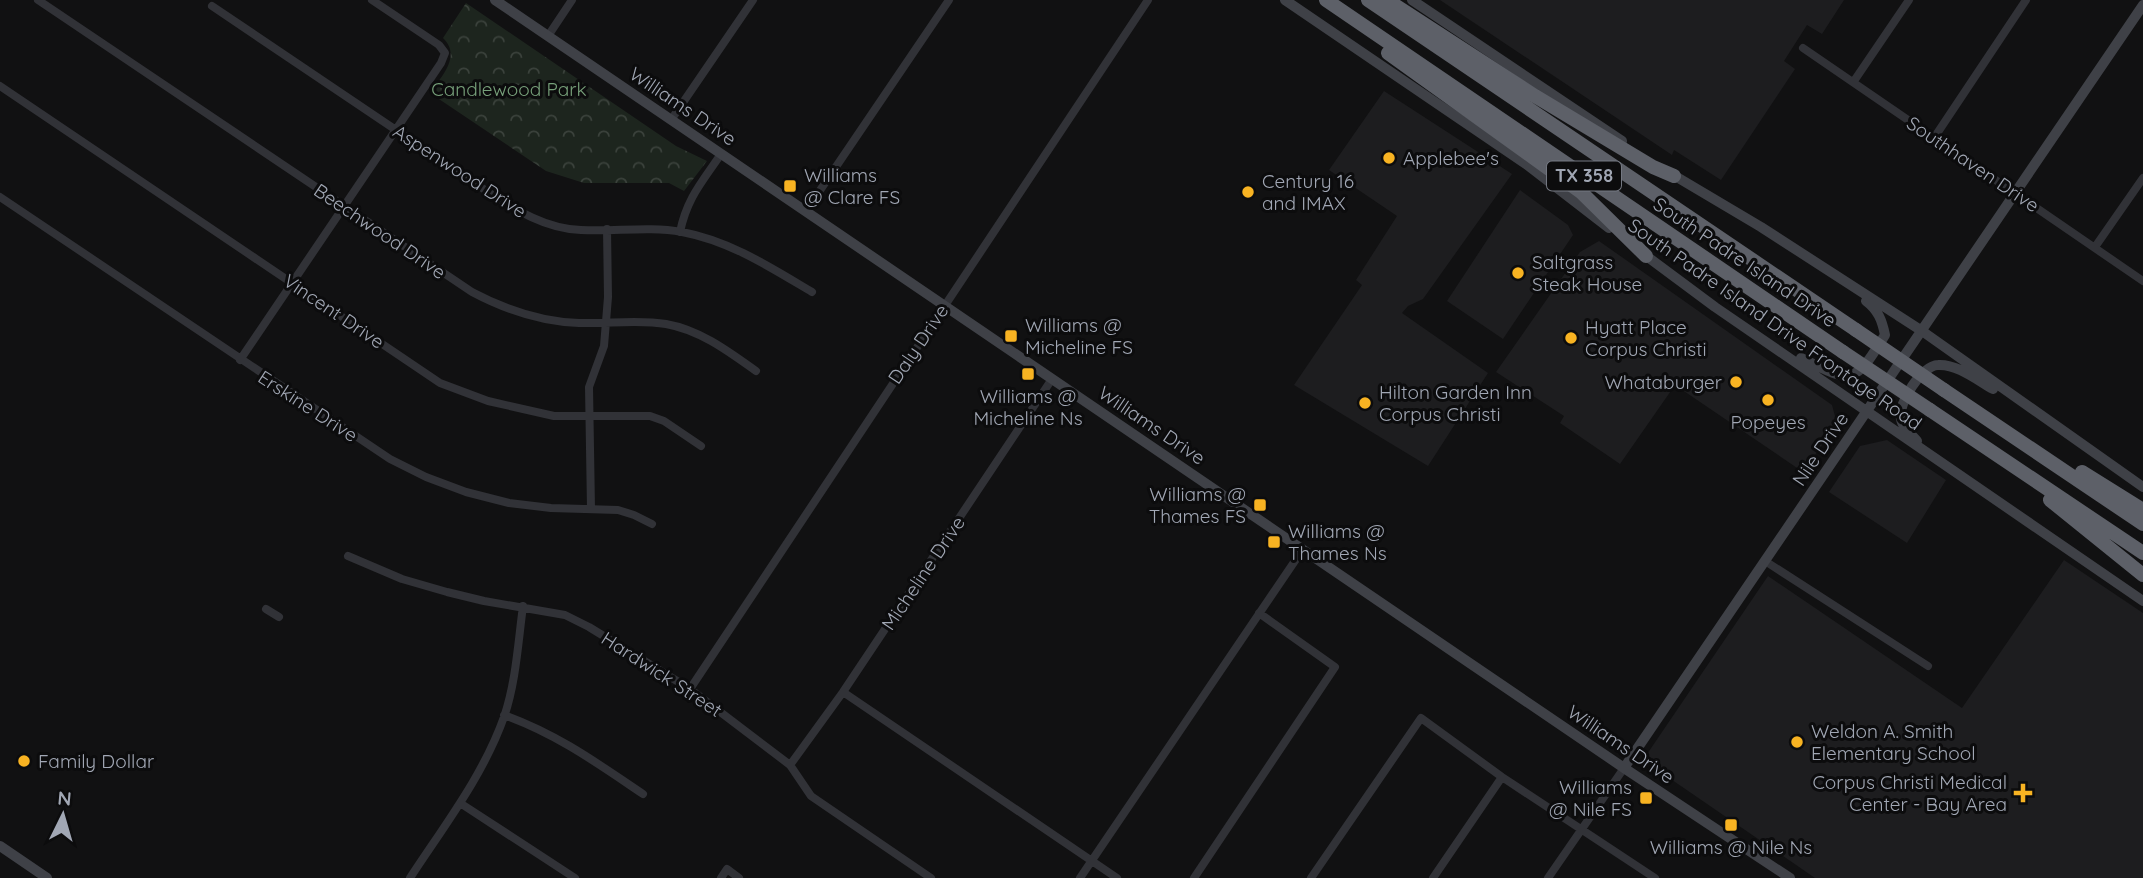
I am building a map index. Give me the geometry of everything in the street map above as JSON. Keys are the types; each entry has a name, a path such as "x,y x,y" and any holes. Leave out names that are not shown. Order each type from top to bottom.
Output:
{"highway":[{"path":"1326,0 1386,52 1580,192 1646,256"},
{"name":"South Padre Island Drive","path":"1326,0 2143,553"},
{"name":"South Padre Island Drive","path":"1368,0 2143,524"},
{"path":"1387,0 1535,96 1653,167 1674,176"},
{"path":"1944,390 2143,510"},
{"path":"2022,472 2054,504 2143,575"}],"main road":[{"name":"Williams Drive","path":"495,0 1624,768 1790,878"},
{"name":"South Padre Island Drive Frontage Road","path":"1285,0 1526,164 1715,307 2143,601"},
{"path":"1412,0 1674,176 1831,271 1922,331 2143,487"},
{"name":"Nile Drive","path":"1624,768 2143,5"},
{"path":"1770,343 1829,372 1854,376 1860,371 1885,335 1882,321 1874,307 1831,271"},
{"path":"1931,456 1901,421 1901,407 1917,380 1930,367 1938,365 1957,368 2050,421"},
{"path":"0,846 47,878"}],"street":[{"name":"Beechwood Drive","path":"38,0 472,292 498,306 552,321 666,324 696,333 756,371"},
{"path":"240,360 445,53 439,45 372,0"},
{"path":"548,36 572,0"},
{"path":"671,120 753,0"},
{"path":"806,211 949,0"},
{"name":"Daly Drive","path":"690,689 1149,0"},
{"path":"1853,81 1909,0"},
{"path":"1934,138 2026,0"},
{"name":"Aspenwood Drive","path":"212,6 531,218 556,227 580,230 644,229 680,232 729,245 812,292"},
{"name":"Southhaven Drive","path":"1803,48 2143,281"},
{"name":"Vincent Drive","path":"0,86 440,383 488,401 554,416 650,416 664,421 701,446"},
{"path":"680,232 685,210 692,196 721,154"},
{"path":"2095,247 2143,178"},
{"name":"Erskine Drive","path":"0,197 390,459 426,477 466,492 509,503 551,509 618,510 634,514 652,524"},
{"path":"591,509 589,387 604,346 607,229"},
{"name":"Micheline Drive","path":"790,765 843,692 1052,379"},
{"path":"1080,878 1303,549"},
{"name":"Hardwick Street","path":"348,556 402,579 484,601 565,615 589,627 690,689 790,765 811,796 931,878"},
{"path":"1765,561 1928,666"},
{"path":"410,878 483,766 504,715 516,666 523,606"},
{"path":"266,609 279,617"},
{"path":"1194,878 1335,667 1259,613"},
{"path":"843,692 1117,878"},
{"path":"504,715 570,744 643,794"},
{"path":"1311,878 1420,718 1502,777 1655,878"},
{"name":"Nile Drive","path":"1548,878 1624,768"},
{"path":"1433,878 1502,777"},
{"path":"460,803 575,878"},
{"path":"721,878 727,869 739,878"}],"shaded area":[{"path":"1440,0 1844,0 1822,34 1807,25 1784,61 1795,69 1721,180 1674,150 1672,155"},
{"path":"1384,91 1512,174 1423,299 1408,306 1402,313 1488,373 1428,466 1294,385 1362,285 1356,280 1397,216 1329,170"},
{"path":"1520,190 1568,225 1573,235 1503,339 1447,301"},
{"path":"1599,241 1832,405 1836,420 1829,435 1803,472 1675,385 1620,464 1560,423 1564,416 1496,372 1580,252"},
{"path":"1887,440 1946,480 1907,543 1829,492 1860,446"},
{"path":"2064,560 2143,613 2143,878 1815,878 1643,760 1768,576 1962,708"}],"green space":[{"name":"Candlewood Park","path":"466,3 676,146 707,161 684,191 669,183 584,183 546,171 430,93 450,59 451,52 443,38"}],"place":[{"name":"Applebee's","path":"1389,158"},
{"name":"Williams @ Clare FS","path":"790,186"},
{"name":"Century 16 and IMAX","path":"1248,192"},
{"name":"Saltgrass Steak House","path":"1518,273"},
{"name":"Williams @ Micheline FS","path":"1011,336"},
{"name":"Hyatt Place Corpus Christi","path":"1571,338"},
{"name":"Williams @ Micheline Ns","path":"1028,374"},
{"name":"Whataburger","path":"1736,382"},
{"name":"Popeyes","path":"1768,400"},
{"name":"Hilton Garden Inn Corpus Christi","path":"1365,403"},
{"name":"Williams @ Thames FS","path":"1260,505"},
{"name":"Williams @ Thames Ns","path":"1274,542"},
{"name":"Weldon A. Smith Elementary School","path":"1797,742"},
{"name":"Family Dollar","path":"24,761"},
{"name":"Corpus Christi Medical Center - Bay Area","path":"2023,793"},
{"name":"Williams @ Nile FS","path":"1646,798"},
{"name":"Williams @ Nile Ns","path":"1731,825"}]}
